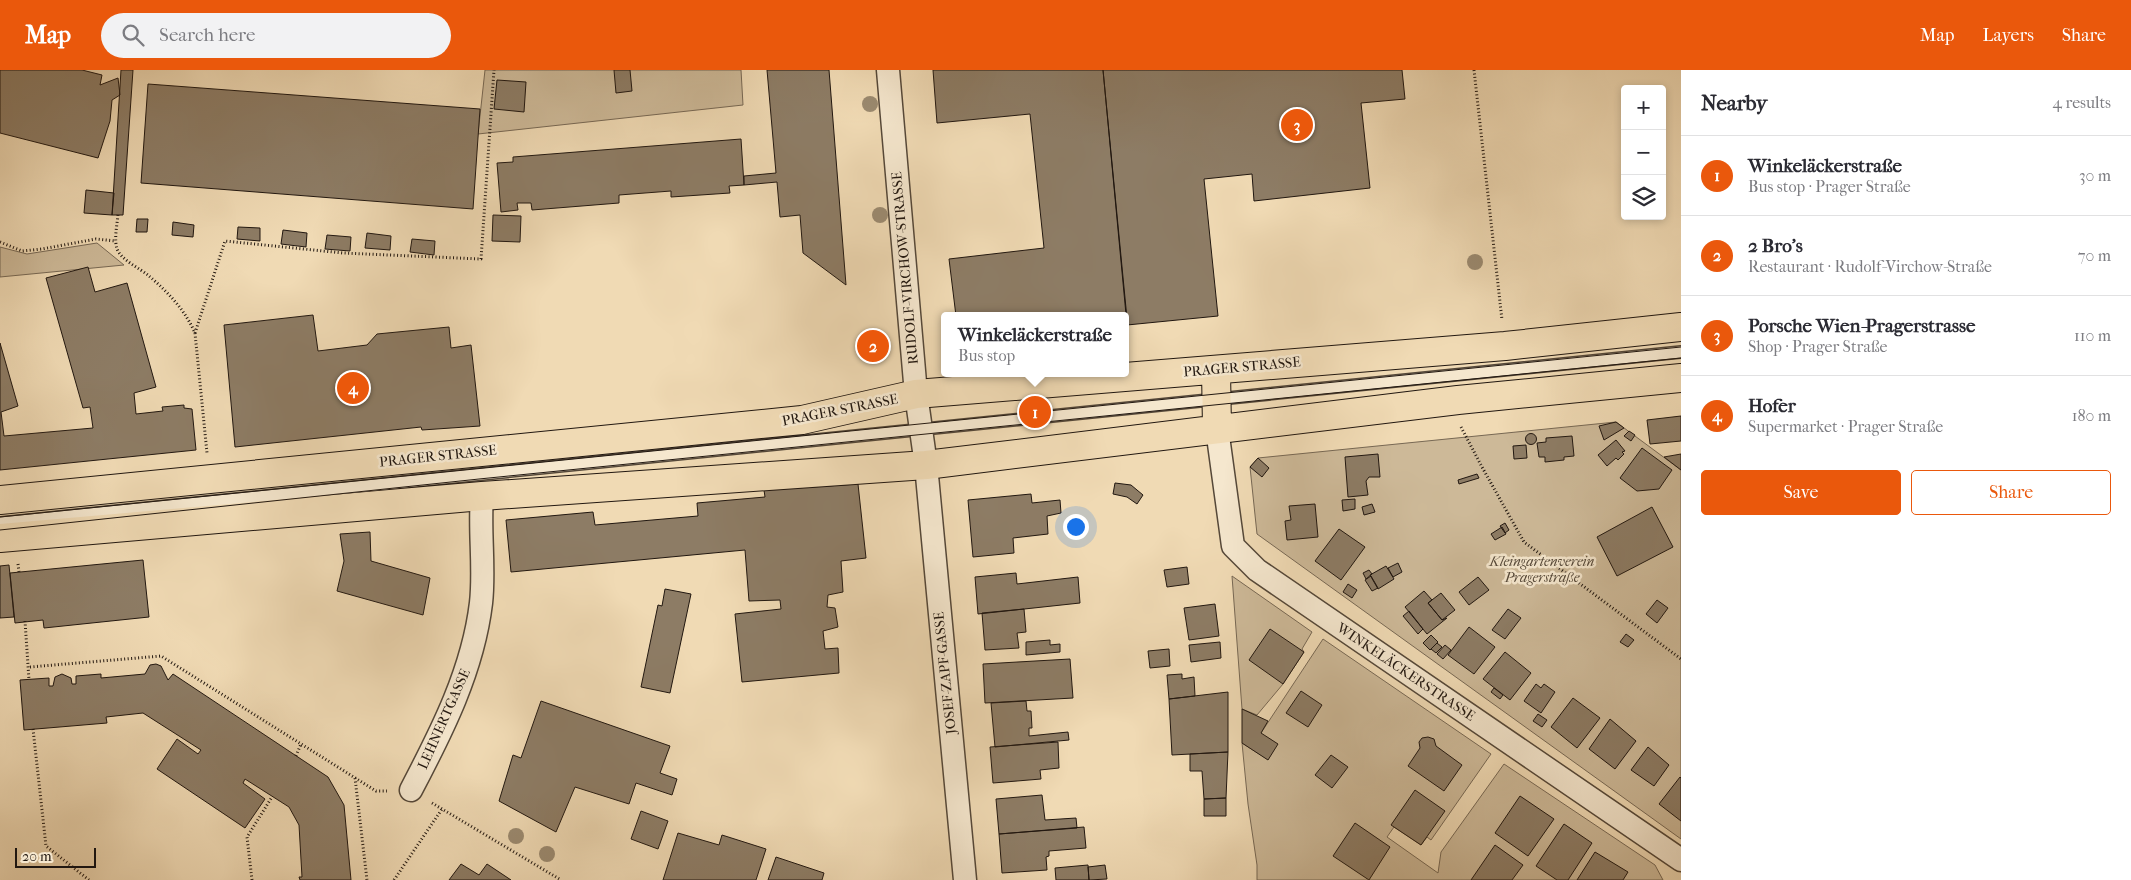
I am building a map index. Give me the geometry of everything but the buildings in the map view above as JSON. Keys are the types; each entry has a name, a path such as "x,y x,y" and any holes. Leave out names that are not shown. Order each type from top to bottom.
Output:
{"main road":[{"name":"PRAGER STRASSE","path":"1129,377 1505,346 1681,327"},
{"path":"1216,370 1217,429"},
{"name":"PRAGER STRASSE","path":"0,500 802,420 916,394 1128,377"},
{"path":"0,538 482,496 926,466 1458,400 1681,378"}],"street":[{"name":"RUDOLF-VIRCHOW-STRASSE","path":"888,70 916,394 926,466"},
{"name":"WINKELÄCKERSTRASSE","path":"1217,429 1233,546 1257,570 1681,860"},
{"name":"JOSEF-ZAPF-GASSE","path":"926,466 965,880"},
{"name":"LEHNERTGASSE","path":"411,790 438,740 468,666 481,602 482,496"}],"lane":[{"path":"0,523 1681,352"}],"path":[{"path":"195,333 225,242 343,253 481,259 494,70"},
{"path":"1474,70 1505,346"},
{"path":"118,215 116,241 118,250 123,258 149,276 188,317 195,333 208,457"},
{"path":"0,242 22,251 42,250 96,239 116,241"},
{"path":"1458,400 1461,426 1524,542 1681,659"},
{"path":"25,621 30,667 29,680"},
{"path":"30,667 161,656 376,791 411,790 561,880"},
{"path":"33,729 46,846 89,880"},
{"path":"296,756 301,744"},
{"path":"355,778 367,880"},
{"path":"252,880 247,836 272,797"},
{"path":"394,880 442,808"}],"green space":[{"path":"485,70 741,70 743,105 478,134"},
{"path":"97,243 124,265 0,277 0,247 27,254"},
{"name":"Kleingartenverein Pragerstraße","path":"1616,422 1681,470 1681,839 1257,534 1250,467 1258,458"},
{"path":"1232,576 1312,632 1302,649 1304,652 1283,684 1257,715 1242,709"},
{"path":"1323,639 1491,754 1431,840 1427,837 1421,845 1394,827 1387,837 1438,873 1441,852 1504,764 1655,865 1663,880 1257,880 1257,865 1242,743 1267,759 1261,733"}],"tram line":[{"path":"0,517 1681,347"},
{"path":"0,530 479,479 1681,358"}],"place":[{"name":"Porsche Wien-Pragerstrasse","path":"1297,125"},
{"name":"2 Bro's","path":"873,346"},
{"name":"Hofer","path":"353,388"},
{"name":"Winkeläckerstraße","path":"1035,412"}]}
